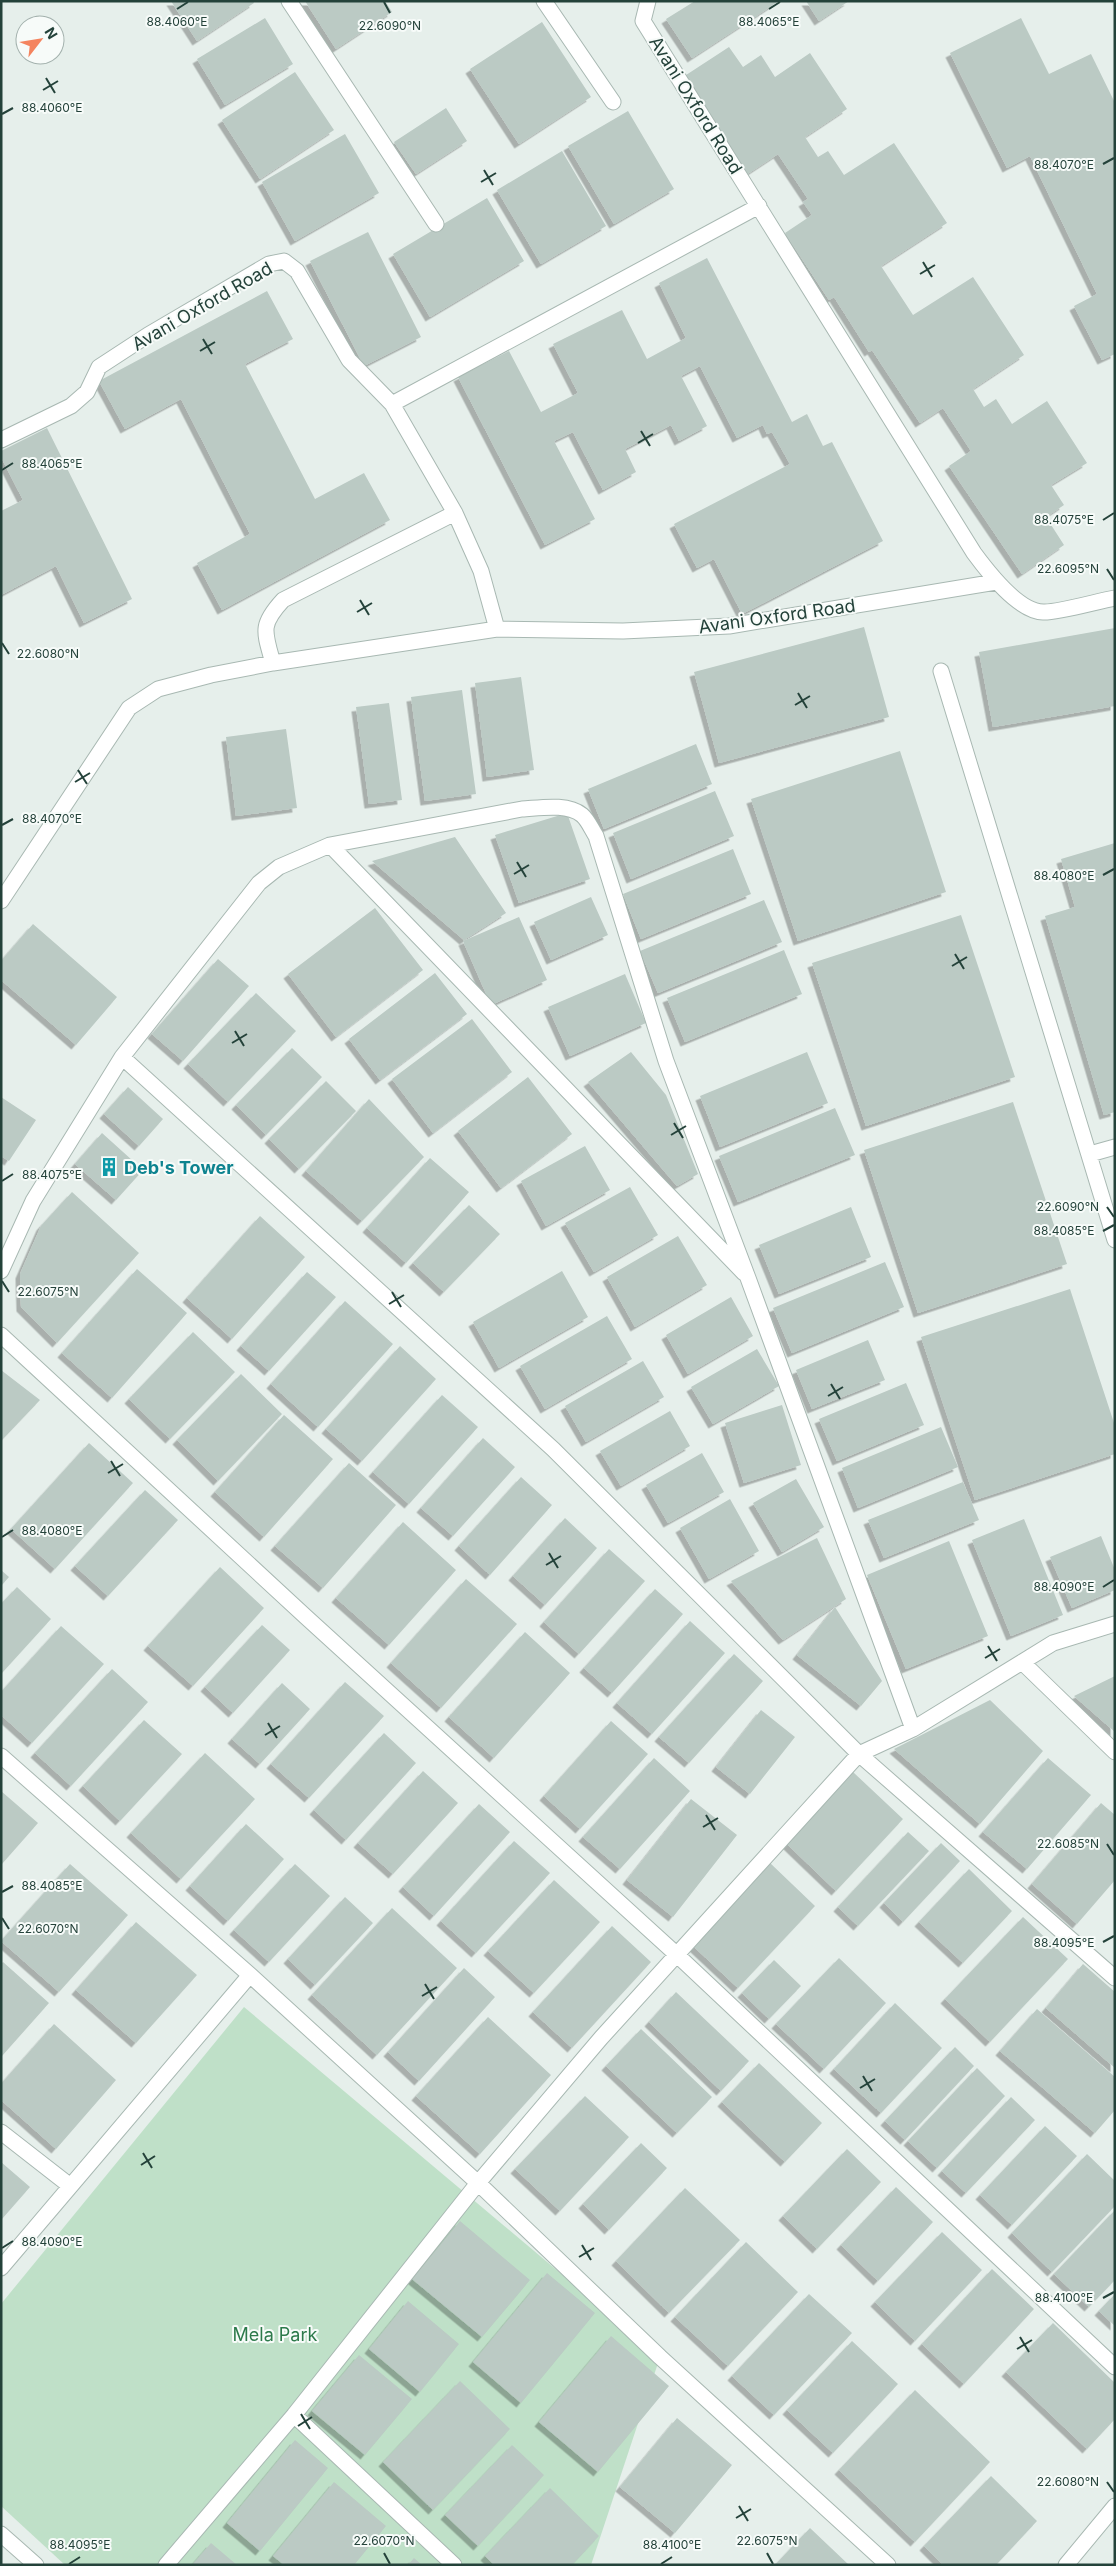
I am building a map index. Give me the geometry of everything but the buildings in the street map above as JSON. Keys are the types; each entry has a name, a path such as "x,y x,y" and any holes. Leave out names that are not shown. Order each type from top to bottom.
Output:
{"street":[{"path":"289,1 436,224"},
{"path":"544,1 613,102"},
{"name":"Avani Oxford Road","path":"648,1 643,20 974,553 996,582 1017,601 1042,612 1115,598"},
{"path":"392,404 759,206"},
{"name":"Avani Oxford Road","path":"1,440 71,406 87,392 99,367 148,335 269,264 284,260 297,270 349,360 392,404 455,513 482,571 497,629"},
{"path":"273,663 264,634 269,616 284,600 455,513"},
{"name":"Avani Oxford Road","path":"1,901 129,708 158,689 211,675 273,663 497,629 623,631 729,626 996,582"},
{"path":"941,671 1115,1240"},
{"path":"1,1272 33,1201 122,1057 259,883 279,867 330,844 522,809 549,807 569,809 582,815 596,836 666,1061 748,1278 913,1730"},
{"path":"330,844 748,1278"},
{"path":"122,1057 553,1449 859,1754 1115,1978"},
{"path":"1090,1154 1115,1147"},
{"path":"1,1335 298,1610 676,1954 1115,2367"},
{"path":"166,2565 294,2415 478,2183 676,1954 859,1754 913,1730 1054,1643 1115,1624"},
{"path":"1022,1662 1115,1752"},
{"path":"1,1756 250,1975 478,2183 660,2357 888,2565"},
{"path":"1,2268 69,2185 250,1975"},
{"path":"1,2132 69,2185"},
{"path":"294,2415 454,2565"},
{"path":"1066,2565 1115,2506"},
{"path":"1,2534 36,2565"}],"green space":[{"name":"Mela Park","path":"244,2007 660,2357 591,2565 65,2565 1,2506 1,2304"}],"place":[{"name":"Deb's Tower","path":"109,1167"}]}
